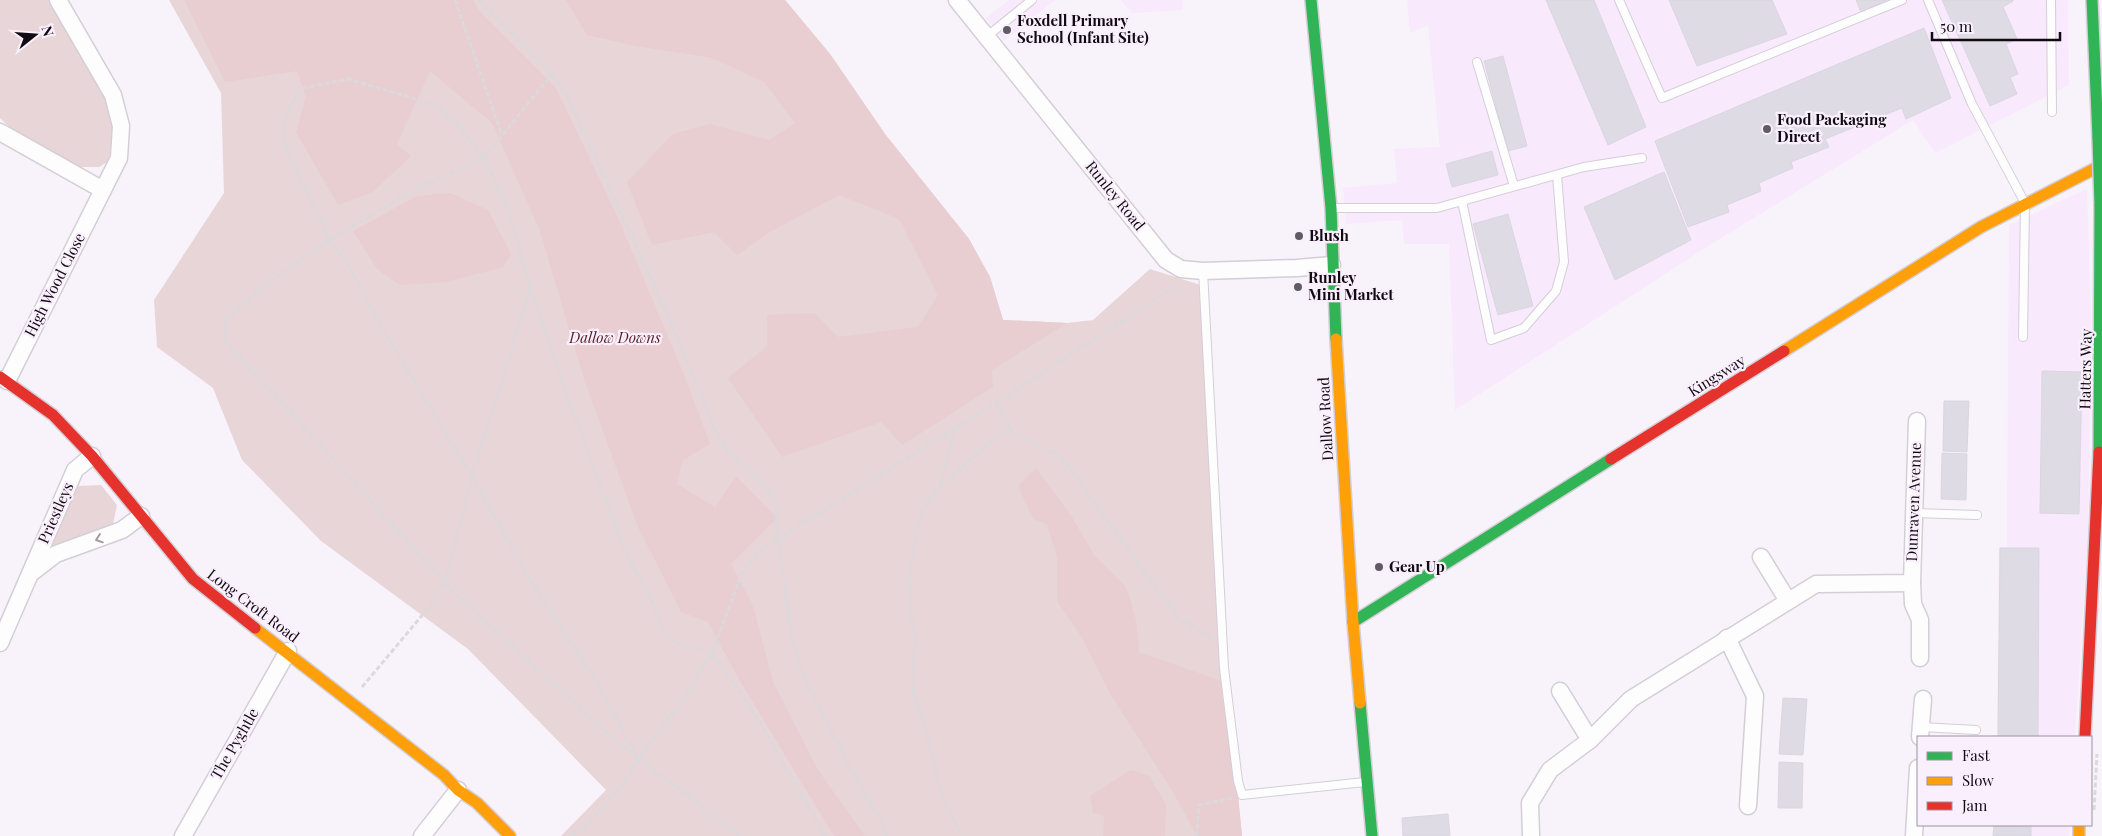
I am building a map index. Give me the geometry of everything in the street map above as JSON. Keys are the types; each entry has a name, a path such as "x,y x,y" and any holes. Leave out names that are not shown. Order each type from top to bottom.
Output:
{"street":[{"name":"High Wood Close","path":"4,379 119,158 120,126 113,94 58,0"},
{"name":"Runley Road","path":"957,0 1166,260 1181,269"},
{"name":"Dallow Road","path":"1311,0 1331,208 1332,265 1353,622 1372,836"},
{"name":"Hatters Way","path":"2084,736 2100,422 2100,205 2092,0"},
{"path":"0,132 103,190"},
{"name":"Kingsway","path":"1353,622 1981,227 2102,165"},
{"path":"1181,269 1203,271 1332,265"},
{"name":"Long Croft Road","path":"4,379 53,415 92,456 193,579 288,651 444,775 458,790 477,803 510,836"},
{"name":"Dunraven Avenue","path":"1917,421 1912,583 1913,604 1920,620 1920,658"},
{"name":"Priestleys","path":"0,643 75,470 92,456"},
{"name":"Priestleys","path":"28,576 56,554 122,530 141,516"},
{"path":"1761,557 1788,601"},
{"name":"Dunraven Avenue","path":"1530,836 1530,803 1550,770 1590,740 1631,699 1726,638 1816,584 1912,583"},
{"path":"1726,638 1755,696 1748,806"},
{"name":"The Pyghtle","path":"183,836 288,651"},
{"path":"1560,691 1590,740"},
{"path":"1920,732 1923,699"},
{"path":"1914,836 1917,785"},
{"path":"422,836 458,790"}],"lane":[{"path":"986,37 1032,0"},
{"path":"1619,0 1662,98 1902,0"},
{"path":"1928,0 1972,104 2025,203 2023,336"},
{"path":"2051,0 2052,112"},
{"path":"1477,62 1514,186"},
{"path":"1331,208 1437,208 1584,167 1642,158"},
{"path":"1462,201 1491,340 1524,328 1556,291 1564,262 1557,174"},
{"path":"1203,271 1222,645 1238,781 1242,795 1367,782"},
{"path":"1914,513 1977,515"},
{"path":"1920,732 1976,730"}],"path":[{"path":"455,0 502,136"},
{"path":"479,0 552,74 567,96 666,311 718,436 728,451 769,491 775,503 791,633 800,669 846,760 881,822 886,836"},
{"path":"552,74 484,158 417,188 330,240 263,286 225,321 227,343 458,596 622,746 741,836"},
{"path":"638,759 599,685 534,587 472,477 376,318 351,269 330,240 286,150 283,124 299,89 348,79 433,104 459,125 484,158 508,210 530,287 568,400 625,552 650,596 662,629 678,644 712,653 755,714 825,836"},
{"path":"572,836 590,822 624,782 638,759 685,697 712,653 743,570 763,548 956,426 996,403 1173,288 1181,269"},
{"path":"350,701 435,600 445,582 472,477 530,287"},
{"path":"996,403 1013,433 1023,440 1061,456 1177,617 1222,645"},
{"path":"939,488 956,426"},
{"path":"962,836 943,798 936,779 922,718 914,697 912,674 916,643 911,613 909,576 920,518 926,504 939,488 993,438 1010,428"},
{"path":"1197,836 1199,805 1242,795"}],"shaded area":[{"name":"Foxdell Primary School (Infant Site)","path":"1009,0 1055,0 1004,41 986,18"},
{"name":"Foxdell Primary School (Infant Site)","path":"1121,0 1182,0 1183,10 1132,13"},
{"path":"1407,0 2068,0 2069,85 1935,153 1913,120 1705,248 1455,410 1449,244 1404,244 1402,220 1346,224 1343,188 1397,183 1394,149 1440,147 1428,25 1410,33"},
{"path":"2087,189 2091,329 2088,529 2075,736 1997,736 1999,547 2007,547 2009,225"},
{"path":"1994,826 2070,826 2069,836 1993,836"}],"green space":[{"path":"0,0 49,0 100,80 113,121 109,161 99,167 74,167 19,136 0,118"},
{"name":"Dallow Downs","path":"169,0 785,0 830,54 885,134 969,239 990,277 1003,320 1067,323 1093,320 1150,269 1207,287 1220,613 1242,836 561,836 606,790 468,649 321,541 242,460 213,388 157,347 154,300 224,193 221,93"},
{"path":"184,0 473,0 480,12 556,88 618,218 687,382 710,444 682,461 677,484 715,507 736,476 777,518 731,564 753,606 773,682 818,770 865,836 834,836 740,681 708,622 681,612 638,527 585,382 540,231 492,123 430,71 397,144 411,156 373,192 338,205 296,132 306,97 297,71 225,82"},
{"path":"566,0 785,0 830,54 885,134 969,239 990,277 1003,320 1067,323 992,370 993,387 902,445 881,422 782,457 728,378 767,346 767,315 815,313 838,337 918,327 938,295 899,219 839,195 768,233 737,255 714,232 652,245 627,182 673,134 710,124 769,140 795,123 764,82 712,58 636,46 587,35"},
{"path":"450,193 488,210 511,254 503,267 447,282 400,285 377,269 353,231 417,196"},
{"path":"1036,468 1072,517 1094,555 1126,587 1136,620 1139,652 1227,683 1242,836 1197,836 1173,792 1111,695 1081,636 1057,601 1057,557 1047,524 1033,519 1018,486"},
{"path":"101,485 117,505 113,524 53,546 49,544 78,486"},
{"path":"1131,770 1149,776 1166,804 1165,836 1103,836 1104,816 1093,813 1090,796"}],"building":[{"path":"1546,0 1594,0 1646,127 1608,145"},
{"path":"1669,0 1772,0 1787,34 1697,66"},
{"path":"1856,0 1887,0 1861,12"},
{"path":"1942,0 2013,0 2003,7 2017,39 2006,44 2018,74 2010,77 2017,94 1990,106"},
{"name":"Food Packaging Direct","path":"1924,28 1951,98 1906,119 1902,108 1825,139 1829,147 1791,162 1793,168 1759,183 1761,191 1727,205 1729,212 1688,227 1655,141"},
{"path":"1503,56 1527,146 1508,151 1484,61"},
{"path":"1492,151 1498,175 1452,187 1446,164"},
{"path":"1664,172 1691,240 1615,280 1584,207"},
{"path":"1508,214 1533,306 1498,315 1473,224"},
{"path":"2042,371 2082,372 2079,514 2040,513"},
{"path":"1944,401 1969,401 1967,452 1943,451"},
{"path":"1942,453 1967,454 1966,500 1941,499"},
{"path":"2000,548 2039,548 2038,736 1998,736"},
{"path":"1783,698 1807,699 1803,755 1779,754"},
{"path":"1779,762 1803,763 1802,808 1778,808"},
{"path":"1448,814 1450,836 1403,836 1402,818"},
{"path":"1994,826 2031,827 2031,836 1993,836"}],"traffic: fast":[{"path":"1311,0 1331,208 1336,339"},
{"path":"2092,0 2098,138"},
{"path":"2098,138 2100,205"},
{"path":"2099,452 2100,205"},
{"path":"1353,622 1611,459"},
{"path":"1360,703 1372,836"}],"traffic: slow":[{"path":"1784,351 1981,227 2102,165"},
{"path":"1336,339 1353,622 1360,703"},
{"path":"255,628 444,775 458,790 477,803 510,836"},
{"path":"2079,826 2079,836"}],"traffic: jam":[{"path":"1611,459 1784,351"},
{"path":"0,377 53,415 92,456 193,579 255,628"},
{"path":"2085,736 2099,452"}],"place":[{"name":"Foxdell Primary School (Infant Site)","path":"1007,30"},
{"name":"Food Packaging Direct","path":"1767,129"},
{"name":"Blush","path":"1299,236"},
{"name":"Runley Mini Market","path":"1298,287"},
{"name":"Gear Up","path":"1379,567"}]}
